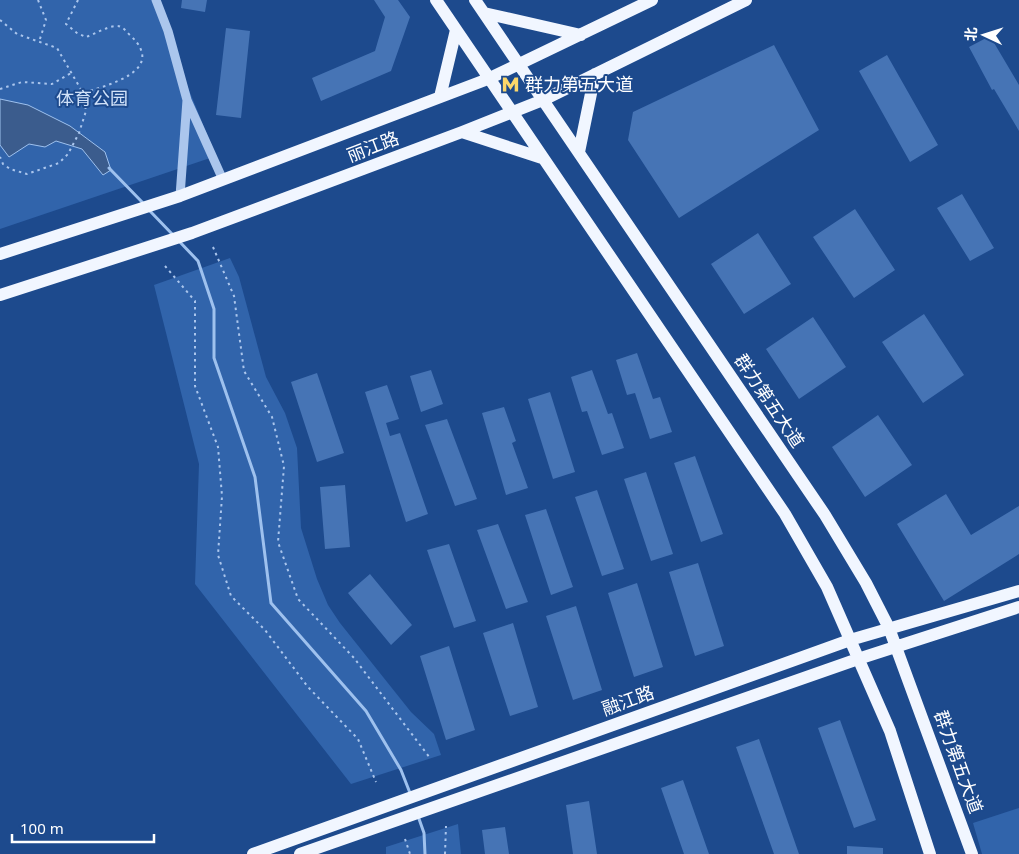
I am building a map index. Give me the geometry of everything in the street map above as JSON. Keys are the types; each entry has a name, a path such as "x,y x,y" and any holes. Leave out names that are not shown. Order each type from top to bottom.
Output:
{"main road":[{"path":"436,0 785,514 827,587 890,730 930,854"},
{"name":"群力第五大道","path":"475,0 825,515 866,582 890,628 972,853"},
{"name":"丽江路","path":"0,254 180,196 488,79 652,0"},
{"name":"丽江路","path":"0,295 192,233 544,100 746,0"},
{"path":"484,13 581,34"},
{"path":"440,97 456,30"},
{"path":"579,152 595,74"},
{"path":"462,132 542,158"},
{"name":"融江路","path":"253,854 850,640 1019,591"},
{"name":"融江路","path":"300,854 858,659 1019,607"}],"street":[{"path":"156,0 168,30 187,100 223,180"},
{"path":"180,196 187,100"}],"path":[{"path":"38,0 46,20 39,42"},
{"path":"78,0 66,24 77,33 86,37 116,26 122,27 141,45 142,52 142,60 138,67 126,78 83,93"},
{"path":"0,20 16,34 57,48 83,93 86,111 72,148 59,163 27,174 10,169 0,157"},
{"path":"0,89 22,82 52,84 72,73"},
{"path":"213,248 234,296 244,370 272,417 284,466 278,542 298,599 354,658 430,758"},
{"path":"165,266 195,301 195,386 218,447 222,496 218,555 231,596 265,630 308,687 358,739 376,782"},
{"path":"445,854 446,826"},
{"path":"405,839 410,854"}],"green space":[{"name":"体育公园","path":"0,0 152,0 216,156 0,229"},
{"path":"230,258 239,277 266,377 285,413 297,448 301,528 317,579 328,605 340,623 411,712 434,734 441,755 351,784 195,584 199,464 154,285"},
{"path":"1019,808 1019,854 982,854 973,823"},
{"path":"458,824 461,854 386,854 386,847"}],"shaded area":[{"path":"0,99 28,105 70,126 105,152 111,170 103,175 82,149 56,141 45,147 29,144 9,157 0,145"}],"building":[{"path":"182,0 207,0 205,12 181,8"},
{"path":"374,0 398,0 410,17 391,71 321,101 312,78 375,51 385,17"},
{"path":"226,28 250,31 241,118 216,115"},
{"path":"990,36 1019,85 1019,131 994,89 992,90 969,47"},
{"path":"774,45 819,130 679,218 628,140 633,112"},
{"path":"887,55 938,145 910,162 859,71"},
{"path":"962,194 994,248 970,261 937,208"},
{"path":"855,209 895,270 854,298 813,237"},
{"path":"758,233 791,284 744,314 711,264"},
{"path":"924,314 964,375 923,403 882,342"},
{"path":"813,317 846,367 799,399 766,349"},
{"path":"637,353 653,399 660,397 672,432 650,439 635,393 627,395 616,360"},
{"path":"431,370 443,404 421,412 410,376"},
{"path":"592,370 608,414 612,413 624,448 602,455 587,411 582,412 571,377"},
{"path":"317,373 344,453 317,462 291,382"},
{"path":"387,385 399,419 386,423 390,436 400,433 428,514 406,522 365,392"},
{"path":"550,392 575,472 553,479 528,399"},
{"path":"504,407 516,441 512,443 528,488 506,495 482,413"},
{"path":"878,415 912,465 865,497 832,447"},
{"path":"447,419 477,499 455,506 425,425"},
{"path":"695,456 723,534 701,542 674,463"},
{"path":"646,472 673,554 651,561 624,479"},
{"path":"345,485 350,547 325,549 320,487"},
{"path":"597,490 624,569 602,576 575,497"},
{"path":"946,494 971,535 1019,506 1019,554 944,601 897,524"},
{"path":"546,509 573,587 551,595 525,515"},
{"path":"498,524 528,602 506,609 477,530"},
{"path":"449,544 476,621 454,628 427,550"},
{"path":"698,563 724,646 695,656 669,572"},
{"path":"370,574 412,625 391,645 348,593"},
{"path":"637,583 663,667 634,677 608,593"},
{"path":"576,606 602,690 573,700 546,616"},
{"path":"513,623 538,707 510,716 483,633"},
{"path":"449,646 475,730 446,740 420,656"},
{"path":"840,720 876,820 854,828 818,728"},
{"path":"759,739 799,854 774,854 736,747"},
{"path":"683,780 709,854 684,854 661,788"},
{"path":"589,801 597,854 573,854 566,805"},
{"path":"505,827 509,854 485,854 482,830"},
{"path":"847,846 883,848 883,854 847,854"}],"waterway":[{"path":"109,168 143,203"},
{"path":"149,210 174,236"},
{"path":"178,240 198,261 214,309 214,358 255,477 271,603 366,711 401,770 410,793"},
{"path":"418,816 424,833 425,854"}],"place":[{"name":"群力第五大道","path":"511,85"}]}
